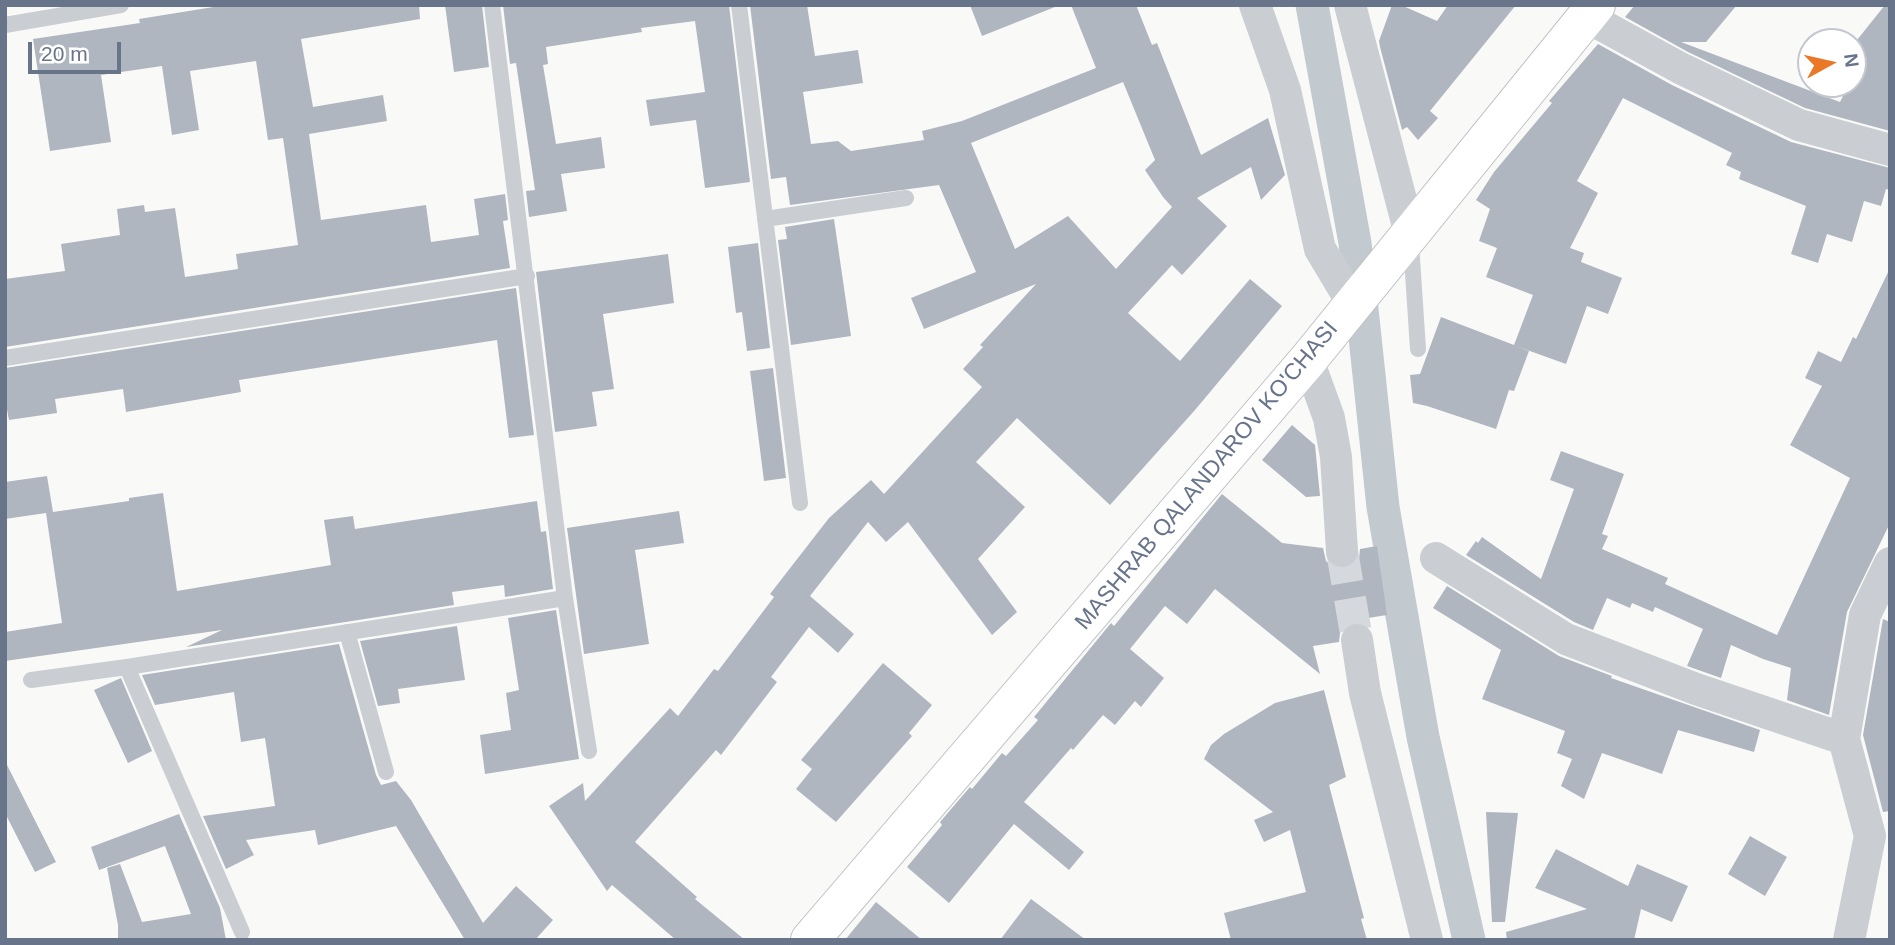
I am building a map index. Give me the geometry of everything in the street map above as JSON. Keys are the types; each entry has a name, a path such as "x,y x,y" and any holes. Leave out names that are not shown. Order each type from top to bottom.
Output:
{"main road":[{"name":"MASHRAB QALANDAROV KO'CHASI","path":"810,940 1315,351 1592,11"}],"street":[{"path":"1255,5 1284,90 1320,248 1353,304"},
{"path":"1350,5 1409,235"},
{"path":"1592,11 1680,68 1799,125 1890,150"},
{"path":"1315,351 1336,457 1342,551"},
{"path":"1436,558 1566,639 1696,689 1844,739"},
{"path":"1849,940 1880,837 1844,739 1865,615 1890,563"},
{"path":"1357,640 1365,693 1427,940"}],"lane":[{"path":"5,25 121,5"},
{"path":"492,5 565,598 589,751"},
{"path":"739,5 800,503"},
{"path":"765,219 906,198"},
{"path":"1409,235 1418,349"},
{"path":"5,358 527,276"},
{"path":"31,680 565,598"},
{"path":"347,632 386,772"},
{"path":"127,667 243,932"}],"building":[{"path":"226,5 419,5 420,19 301,39 313,107 383,95 387,121 309,134 321,220 426,205 431,242 479,235 474,199 505,194 508,220 503,221 510,268 5,347 5,279 65,271 61,244 120,235 117,209 144,205 145,212 175,208 185,277 238,269 236,254 298,245 283,138 268,140 256,61 190,71 199,130 172,135 162,66 101,75 111,142 50,151 33,39 140,23 139,19"},
{"path":"445,5 482,5 489,67 454,72"},
{"path":"503,5 729,5 750,182 705,188 696,120 650,126 646,100 705,92 695,21 641,28 642,32 546,47 548,64 543,65 556,144 601,137 605,168 561,174 567,211 529,217 526,191 535,190 516,63 510,64"},
{"path":"750,5 807,5 815,56 858,50 863,83 803,92 811,144 838,141 851,151 924,140 922,131 962,121 1096,68 1071,5 1136,5 1152,45 1157,43 1201,155 1268,118 1285,175 1261,200 1251,167 1197,198 1227,226 1182,275 1172,265 1128,313 1180,361 1250,279 1282,306 1195,410 1110,505 1017,418 976,462 1025,507 978,559 1017,612 992,635 908,522 886,542 868,522 810,596 854,634 838,653 809,627 771,677 777,682 721,755 716,750 635,842 697,897 695,899 745,940 676,940 612,885 607,891 549,806 583,783 585,801 670,708 678,716 714,669 718,671 774,597 770,594 829,518 871,480 884,494 982,387 963,369 983,347 980,345 1036,284 924,329 911,298 976,272 939,185 790,205 786,177 771,179","holes":["1123,82 1155,160 1145,170 1172,207 1116,269 1068,216 1015,249 971,143"]},
{"path":"970,5 1055,5 1055,7 982,36"},
{"path":"1392,5 1401,5 1437,21 1448,5 1516,5 1430,111 1438,118 1418,140 1407,127 1402,130 1380,47 1379,41"},
{"path":"1635,5 1737,5 1706,42 1681,42 1797,86 1797,98 1829,98 1840,102 1842,98 1867,98 1867,28 1885,5 1890,5 1890,131 1805,108 1688,52 1625,17"},
{"path":"1598,44 1672,85 1791,142 1890,168 1890,190 1886,189 1881,206 1864,201 1852,242 1827,234 1818,263 1791,254 1806,206 1739,179 1741,172 1726,165 1732,153 1623,98 1577,181 1598,193 1570,248 1584,253 1581,262 1622,278 1608,314 1587,306 1566,364 1516,346 1529,351 1514,391 1509,390 1496,429 1413,403 1410,375 1420,374 1441,317 1514,345 1533,295 1486,277 1497,248 1479,241 1490,209 1476,200 1494,172 1552,103 1549,101"},
{"path":"834,219 851,336 791,345 778,240 787,239 785,227"},
{"path":"758,243 770,348 747,351 742,312 736,313 728,247"},
{"path":"668,254 674,303 603,314 614,389 592,392 597,426 555,432 536,272"},
{"path":"1890,268 1890,523 1847,612 1829,715 1787,700 1791,668 1731,645 1721,678 1687,666 1703,629 1655,607 1653,612 1632,603 1630,608 1607,598 1593,630 1574,622 1466,555 1482,537 1541,579 1574,489 1550,480 1561,451 1624,474 1602,534 1608,536 1602,549 1668,578 1665,584 1777,635 1850,478 1790,445 1822,386 1805,378 1818,351 1841,362 1853,337 1856,339"},
{"path":"516,288 534,435 509,438 497,340 239,380 241,392 126,412 123,389 55,399 57,413 9,420 5,399 5,368"},
{"path":"773,368 786,478 764,481 750,371"},
{"path":"1292,425 1315,445 1320,496 1306,497 1262,460"},
{"path":"47,476 53,512 163,493 177,591 331,565 324,520 353,516 355,529 537,501 541,532 546,531 553,589 505,597 504,585 452,592 454,605 186,647 222,630 5,661 5,632 62,623 46,513 5,519 5,482"},
{"path":"1222,494 1282,543 1323,548 1326,561 1334,568 1352,567 1359,559 1360,549 1377,546 1387,615 1368,618 1369,627 1355,622 1346,625 1340,633 1339,642 1313,646 1320,674 1215,589 1187,624 1165,606 1130,649 1164,678 1141,707 1135,701 1115,725 1103,715 1024,802 1084,852 1069,870 1014,824 949,903 907,867 970,787 972,789 1002,753 1006,756 1038,720 1034,717 1111,623 1114,626"},
{"path":"679,511 684,543 635,550 649,644 584,654 567,528"},
{"path":"1447,586 1559,656 1612,676 1611,678 1760,730 1754,752 1678,730 1662,774 1602,753 1584,799 1561,786 1572,759 1557,753 1565,731 1482,699 1501,650 1433,608"},
{"path":"556,610 579,759 485,774 480,735 511,730 506,693 519,690 508,618"},
{"path":"1883,619 1890,622 1890,811 1883,812 1863,735"},
{"path":"457,626 465,680 398,689 400,703 378,706 360,641"},
{"path":"339,644 381,785 396,781 411,800 483,923 516,886 553,920 535,940 465,940 396,826 318,845 315,830 246,840 254,855 226,869 203,816 275,806 265,738 241,742 234,692 155,705 142,675"},
{"path":"883,663 932,705 909,733 912,736 836,822 796,789 812,769 801,760"},
{"path":"121,678 152,751 128,763 94,690"},
{"path":"1324,690 1346,777 1329,785 1364,918 1361,919 1367,940 1231,940 1224,913 1306,892 1290,830 1264,842 1254,820 1273,812 1204,759 1211,745 1224,734 1275,703"},
{"path":"5,761 56,862 35,872 5,813"},
{"path":"1486,812 1518,813 1505,922 1492,922"},
{"path":"179,814 220,908 226,940 118,940 118,925 107,868 120,864 142,922 191,914 165,846 99,870 91,847"},
{"path":"1750,836 1787,857 1765,896 1728,874"},
{"path":"1556,849 1628,886 1637,864 1688,886 1672,922 1641,909 1634,940 1507,940 1506,932 1587,909 1535,888"},
{"path":"1031,899 1086,940 1000,940"},
{"path":"876,902 922,940 845,940"}],"waterway":[{"path":"1312,5 1355,243 1383,507 1423,737 1469,940"}],"tunnel":[{"path":"1342,551 1357,640"}]}
